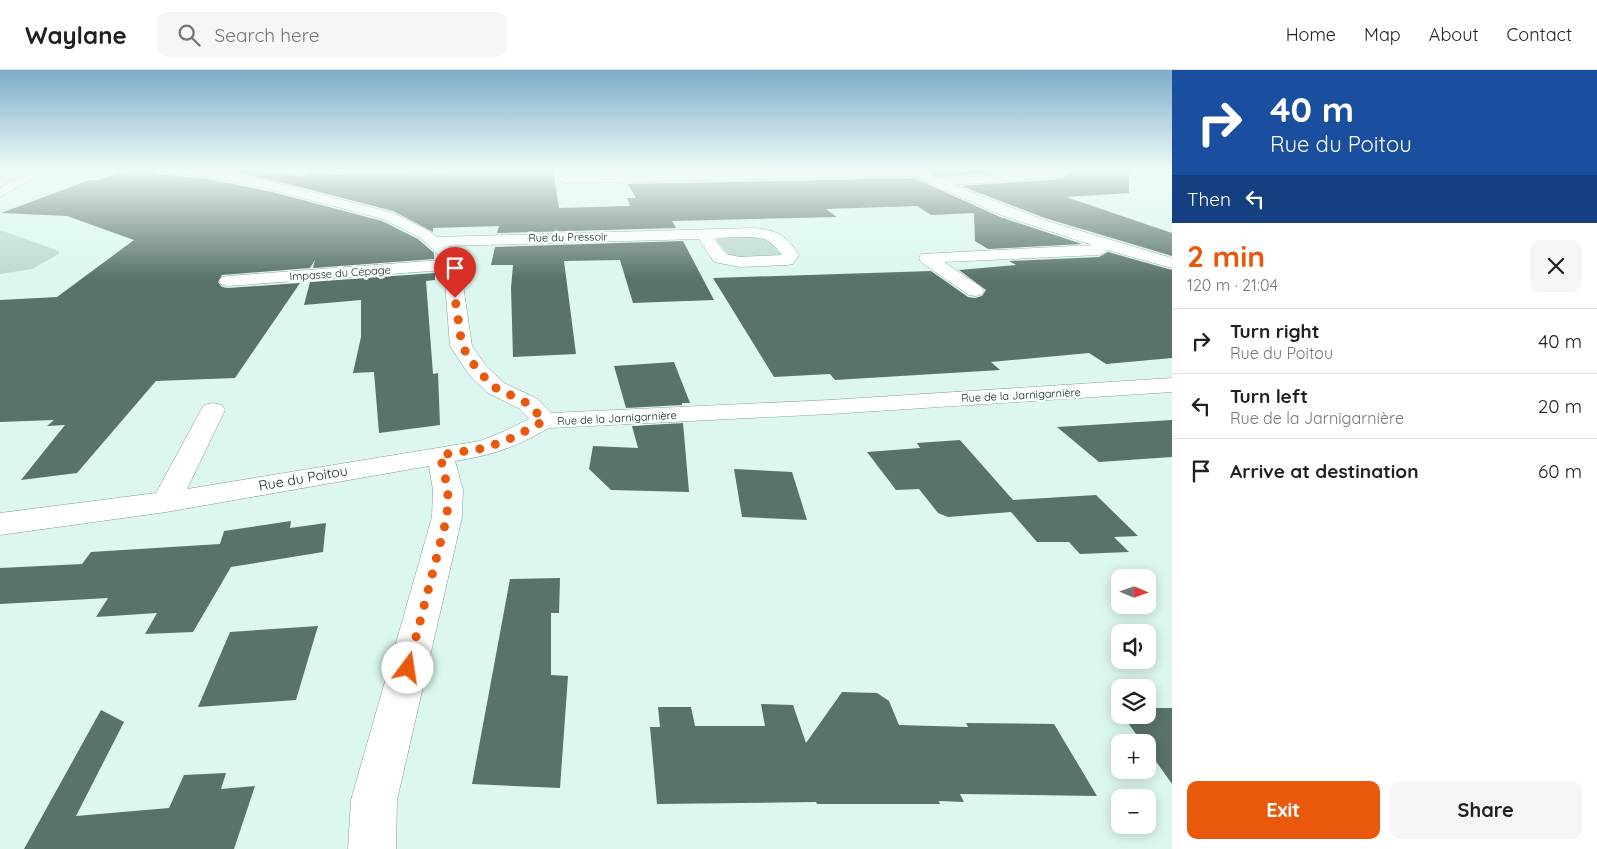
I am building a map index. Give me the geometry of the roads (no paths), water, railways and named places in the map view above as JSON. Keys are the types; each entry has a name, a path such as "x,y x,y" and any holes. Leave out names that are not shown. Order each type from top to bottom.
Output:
{"street":[{"path":"347,205 388,216 408,225 443,250 452,264"},
{"path":"992,205 1120,249 1172,263"},
{"name":"Rue du Pressoir","path":"433,242 703,234"},
{"path":"975,291 927,258 1120,249"},
{"name":"Impasse du Cépage","path":"228,281 452,264"},
{"name":"Rue de la Jarnigarnière","path":"452,264 462,346 478,371 496,388 529,404 544,421 810,408 1172,385"},
{"path":"166,502 212,410"},
{"name":"Rue du Poitou","path":"0,524 166,502 486,448 514,437 544,421"},
{"path":"372,849 374,800 447,517 448,490 440,455"}]}
